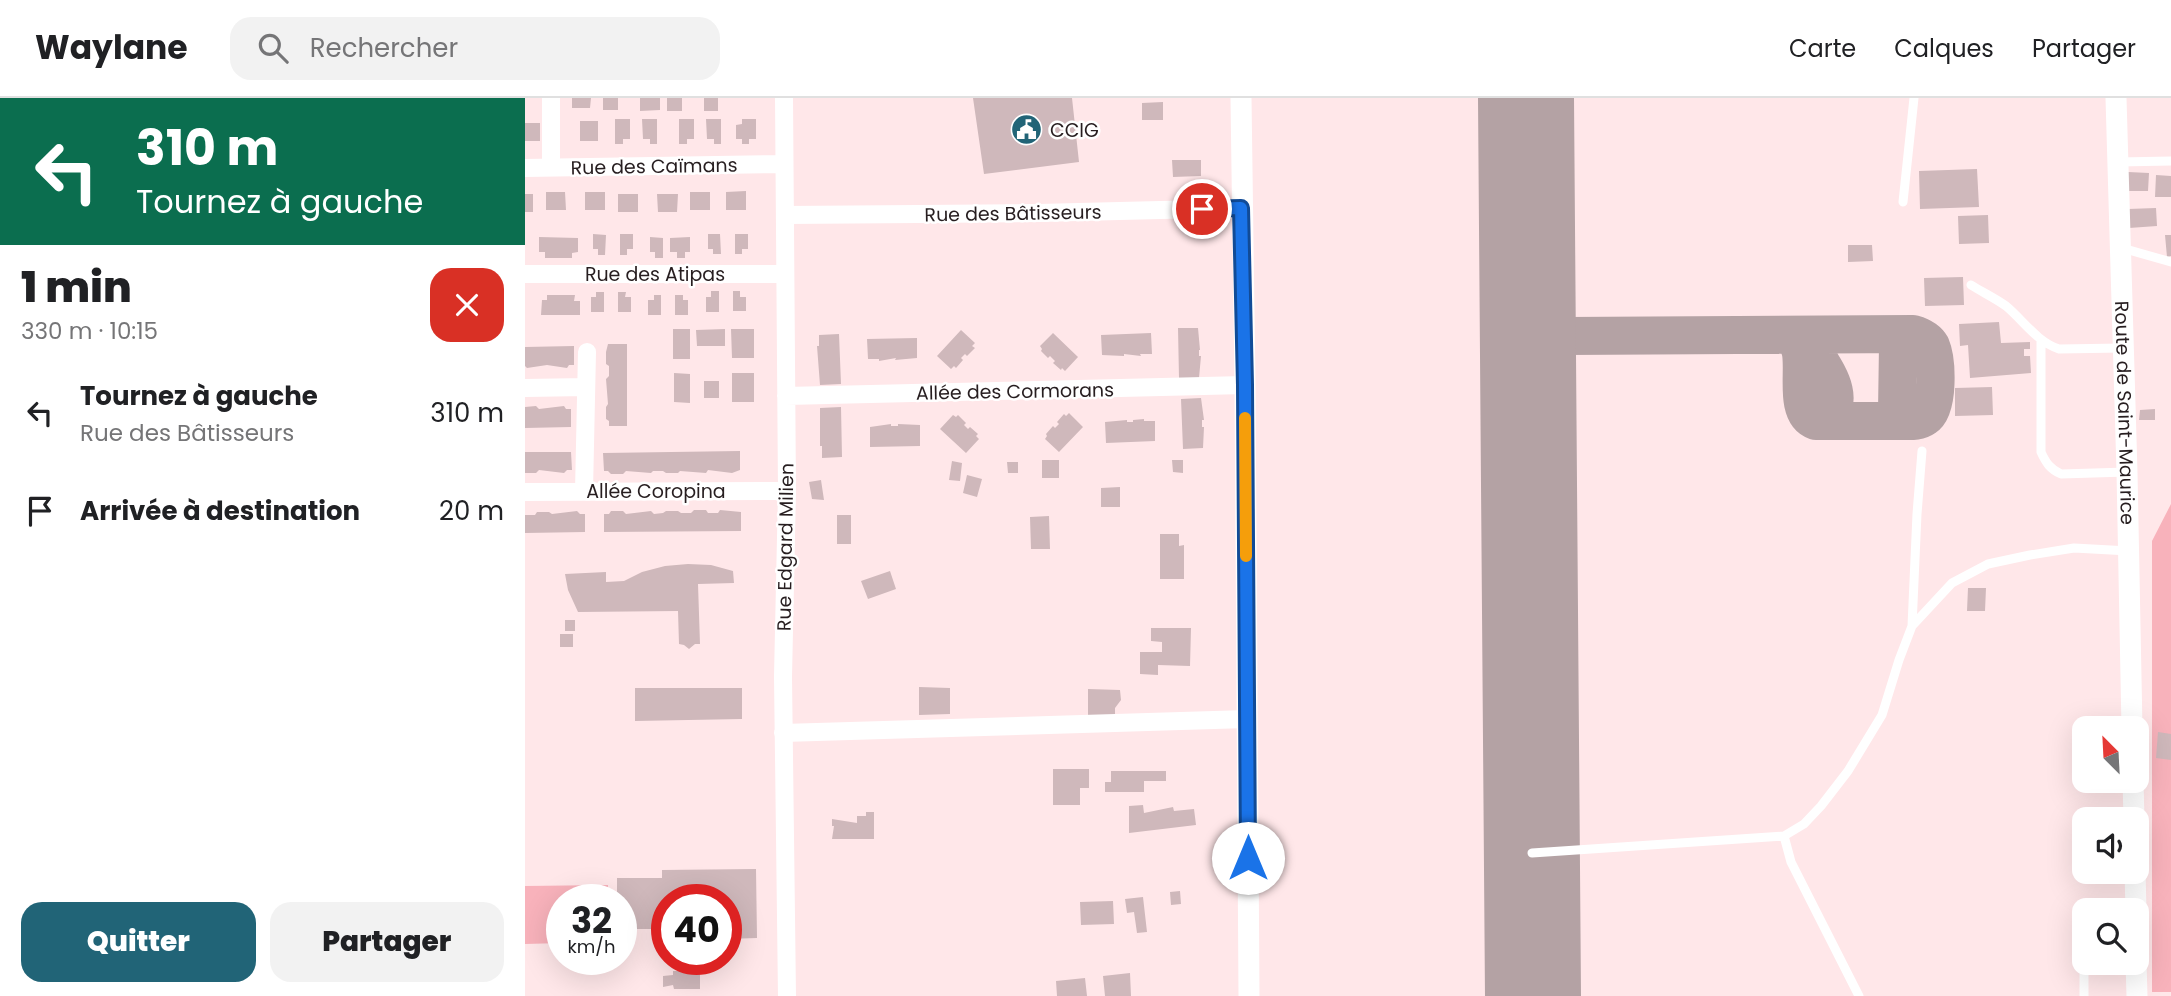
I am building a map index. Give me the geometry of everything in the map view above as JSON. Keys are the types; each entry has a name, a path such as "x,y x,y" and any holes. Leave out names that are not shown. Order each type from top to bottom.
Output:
{"street":[{"path":"551,98 551,167"},
{"name":"Rue Edgard Milien","path":"785,98 787,491 783,733 787,996"},
{"path":"1241,98 1249,996"},
{"name":"Route de Saint-Maurice","path":"2116,98 2132,716"},
{"name":"Rue des Caïmans","path":"525,168 784,164"},
{"name":"Rue des Bâtisseurs","path":"785,215 1241,208"},
{"name":"Rue des Atipas","path":"525,274 784,274"},
{"path":"584,491 587,352"},
{"name":"Allée des Cormorans","path":"786,396 1245,385"},
{"path":"525,388 586,387"},
{"name":"Allée Coropina","path":"525,492 787,491"},
{"path":"783,733 1247,719"},
{"path":"2136,975 2137,996"}],"lane":[{"path":"1903,202 1914,98"},
{"path":"2117,162 2171,161"},
{"path":"2121,247 2171,262"},
{"path":"1971,285 2004,305 2041,341 2059,349 2124,348"},
{"path":"2041,341 2041,452 2051,470 2061,474 2127,472"},
{"path":"1532,853 1784,836 1804,824 1821,807 1855,760 1882,715 1912,626 1922,451"},
{"path":"1912,626 1952,583 1988,564 2074,548 2129,551"},
{"path":"1784,836 1791,862 1859,996"},
{"path":"2084,975 2084,996"}],"shaded area":[{"path":"2171,504 2171,992 2152,992 2152,541"},
{"path":"525,886 546,886 546,943 525,944"}],"building":[{"path":"572,98 591,98 590,108 572,108"},
{"path":"603,98 618,98 618,110 603,110"},
{"path":"640,98 660,98 660,110 640,111"},
{"path":"667,98 682,98 682,111 667,111"},
{"path":"704,98 718,98 718,111 704,111"},
{"name":"CCIG","path":"973,98 1072,98 1079,162 984,174"},
{"path":"1163,102 1163,120 1142,120 1142,103"},
{"path":"615,119 630,119 630,139 623,139 623,144 615,144"},
{"path":"642,119 657,119 657,144 650,144 650,139 643,139"},
{"path":"679,119 694,119 694,139 687,139 687,144 679,144"},
{"path":"706,119 721,119 721,144 714,144 714,139 707,139"},
{"path":"742,119 756,119 756,139 749,139 749,144 742,144 742,139 736,139 736,125 742,124"},
{"path":"580,121 598,121 598,141 580,141"},
{"path":"525,123 540,123 540,141 525,141"},
{"path":"1172,160 1201,160 1201,176 1173,177"},
{"path":"1977,169 1979,207 1920,209 1919,171"},
{"path":"2128,172 2149,173 2148,191 2127,191"},
{"path":"2156,175 2171,176 2171,197 2155,197"},
{"path":"746,191 746,210 726,210 726,192"},
{"path":"546,192 565,192 566,210 546,210"},
{"path":"585,192 605,192 605,210 585,210"},
{"path":"690,192 710,192 710,210 690,210"},
{"path":"525,194 533,194 533,212 525,212"},
{"path":"618,194 638,194 638,212 618,212"},
{"path":"657,194 678,194 677,212 658,212"},
{"path":"2156,208 2157,226 2129,228 2128,209"},
{"path":"1988,215 1989,243 1959,244 1958,216"},
{"path":"593,234 606,235 605,255 598,255 598,249 593,249"},
{"path":"620,234 633,234 633,249 627,249 627,255 620,255"},
{"path":"708,234 720,234 721,254 713,254 713,249 708,249"},
{"path":"735,234 748,234 748,249 742,249 742,254 735,254"},
{"path":"2165,235 2171,235 2171,256 2167,257"},
{"path":"539,237 578,238 578,252 572,253 572,258 545,258 545,252 539,252"},
{"path":"650,237 663,238 663,258 655,258 655,252 650,252"},
{"path":"690,237 690,252 685,252 685,258 677,258 677,252 670,252 670,238"},
{"path":"1848,245 1872,245 1873,261 1848,262"},
{"path":"1963,277 1964,305 1925,306 1924,278"},
{"path":"711,291 719,291 719,312 706,312 706,297 711,297"},
{"path":"733,291 740,291 740,297 746,297 746,311 733,311"},
{"path":"596,292 604,292 604,312 591,312 591,297 596,297"},
{"path":"618,292 626,292 625,297 631,297 631,312 618,312"},
{"path":"547,295 575,295 574,301 580,301 580,315 541,315 542,300 547,300"},
{"path":"654,295 661,295 661,315 648,315 648,300 654,300"},
{"path":"675,295 683,295 683,300 688,300 688,315 675,315"},
{"path":"1999,322 2001,343 2030,342 2030,349 2024,349 2024,356 2030,356 2031,373 1970,378 1968,345 1960,346 1959,324"},
{"path":"1178,328 1198,328 1201,356 1199,378 1179,378"},
{"path":"673,329 690,329 690,359 673,359"},
{"path":"725,329 725,346 697,346 696,330"},
{"path":"731,329 754,329 754,358 732,358"},
{"path":"961,330 975,343 972,346 975,348 961,358 963,360 956,368 954,366 951,369 937,356"},
{"path":"1053,333 1078,357 1065,371 1041,351 1040,346"},
{"path":"1151,333 1152,354 1102,355 1101,335"},
{"path":"839,334 841,384 820,385 817,346 819,335"},
{"path":"917,338 917,358 879,361 868,359 867,339"},
{"path":"608,344 627,344 627,426 609,426 606,419"},
{"path":"574,346 574,365 567,368 525,366 525,347"},
{"path":"674,373 690,374 690,403 674,402"},
{"path":"732,373 754,373 754,402 732,402"},
{"path":"704,381 719,381 719,398 704,398"},
{"path":"1992,387 1993,415 1955,416 1955,388"},
{"path":"1201,398 1204,420 1203,448 1183,449 1181,399"},
{"path":"536,406 539,409 564,406 571,409 571,427 525,428 525,407"},
{"path":"841,407 842,457 822,458 820,408"},
{"path":"2155,409 2155,420 2139,420 2140,410"},
{"path":"1069,413 1083,427 1059,452 1045,439 1046,434 1059,424 1057,422 1064,414 1066,416"},
{"path":"953,415 958,415 968,429 970,427 978,434 976,436 979,439 966,453 940,429"},
{"path":"1144,419 1155,421 1155,441 1106,443 1105,422 1133,422"},
{"path":"891,424 920,425 920,446 870,447 870,427"},
{"path":"740,451 740,470 732,473 708,470 706,473 626,471 623,474 611,474 604,471 603,453"},
{"path":"525,452 571,452 572,470 564,473 539,470 536,473 525,473"},
{"path":"1042,460 1059,460 1059,478 1042,478"},
{"path":"1172,460 1183,460 1183,473 1173,472"},
{"path":"952,461 962,463 960,481 949,480"},
{"path":"1007,462 1018,462 1018,473 1008,473"},
{"path":"967,475 982,479 977,497 963,493"},
{"path":"821,480 824,500 812,499 809,482"},
{"path":"1120,487 1120,507 1101,507 1101,488"},
{"path":"694,510 706,510 708,513 718,513 720,510 741,512 741,531 604,532 604,514 611,511 623,511 626,514 651,511 654,514 666,511 691,513"},
{"path":"577,511 585,514 585,532 525,533 525,515"},
{"path":"837,515 851,515 851,544 837,544"},
{"path":"1049,516 1050,549 1031,549 1030,517"},
{"path":"1160,534 1179,534 1179,546 1184,545 1184,579 1160,579"},
{"path":"688,564 711,565 733,571 734,583 698,584 700,644 689,649 679,644 678,611 578,612 568,590 565,574 606,572 606,582 624,581 642,572"},
{"path":"890,571 896,589 868,599 861,581"},
{"path":"1968,588 1986,588 1985,611 1967,611"},
{"path":"565,620 575,620 575,631 565,631"},
{"path":"1151,628 1191,628 1190,666 1158,665 1158,675 1140,674 1140,652 1162,652 1162,642 1151,641"},
{"path":"560,634 573,634 573,647 560,647"},
{"path":"919,687 950,688 950,714 919,715"},
{"path":"635,688 742,688 742,719 635,721"},
{"path":"1088,689 1120,690 1121,700 1115,708 1115,721 1088,720"},
{"path":"2158,732 2171,734 2171,760 2156,758"},
{"path":"1053,769 1089,769 1089,788 1080,788 1080,805 1053,805"},
{"path":"1111,771 1166,771 1166,781 1144,781 1144,792 1105,792 1105,782 1111,782"},
{"path":"1143,805 1144,813 1173,807 1174,811 1194,809 1196,825 1129,833 1129,806"},
{"path":"866,812 874,812 874,839 832,839 832,819 857,823 857,816 866,816"},
{"path":"756,869 757,938 742,938 742,884 651,884 651,929 637,929 637,884 617,884 617,878 662,878 662,870"},
{"path":"1180,891 1181,904 1171,905 1170,892"},
{"path":"1143,897 1147,932 1137,933 1134,912 1127,913 1125,899"},
{"path":"1113,901 1114,924 1081,925 1080,902"},
{"path":"1130,973 1131,996 1105,996 1103,976"},
{"path":"700,975 700,989 674,989 673,985 663,987 663,976"},
{"path":"1085,978 1087,996 1057,996 1056,981"}],"taxiway":[{"path":"1527,150 1546,113 1549,98"},
{"path":"1528,285 1538,318 1549,329 1566,336 1913,334 1916,335 1931,346 1935,372 1933,404 1930,412 1920,420 1903,421 1897,412 1898,345 1890,335"},
{"path":"1791,335 1800,349 1802,400 1809,416 1816,421 1903,421"},
{"path":"1528,377 1542,352 1566,336"},
{"path":"1810,345 1827,373 1834,393 1831,412 1823,421"}],"runway":[{"path":"1526,98 1533,996"}],"slow traffic":[{"path":"1245,418 1246,556"}],"place":[{"name":"CCIG","path":"1027,130"}],"route":[{"path":"1202,209 1241,208 1248,858"}]}
